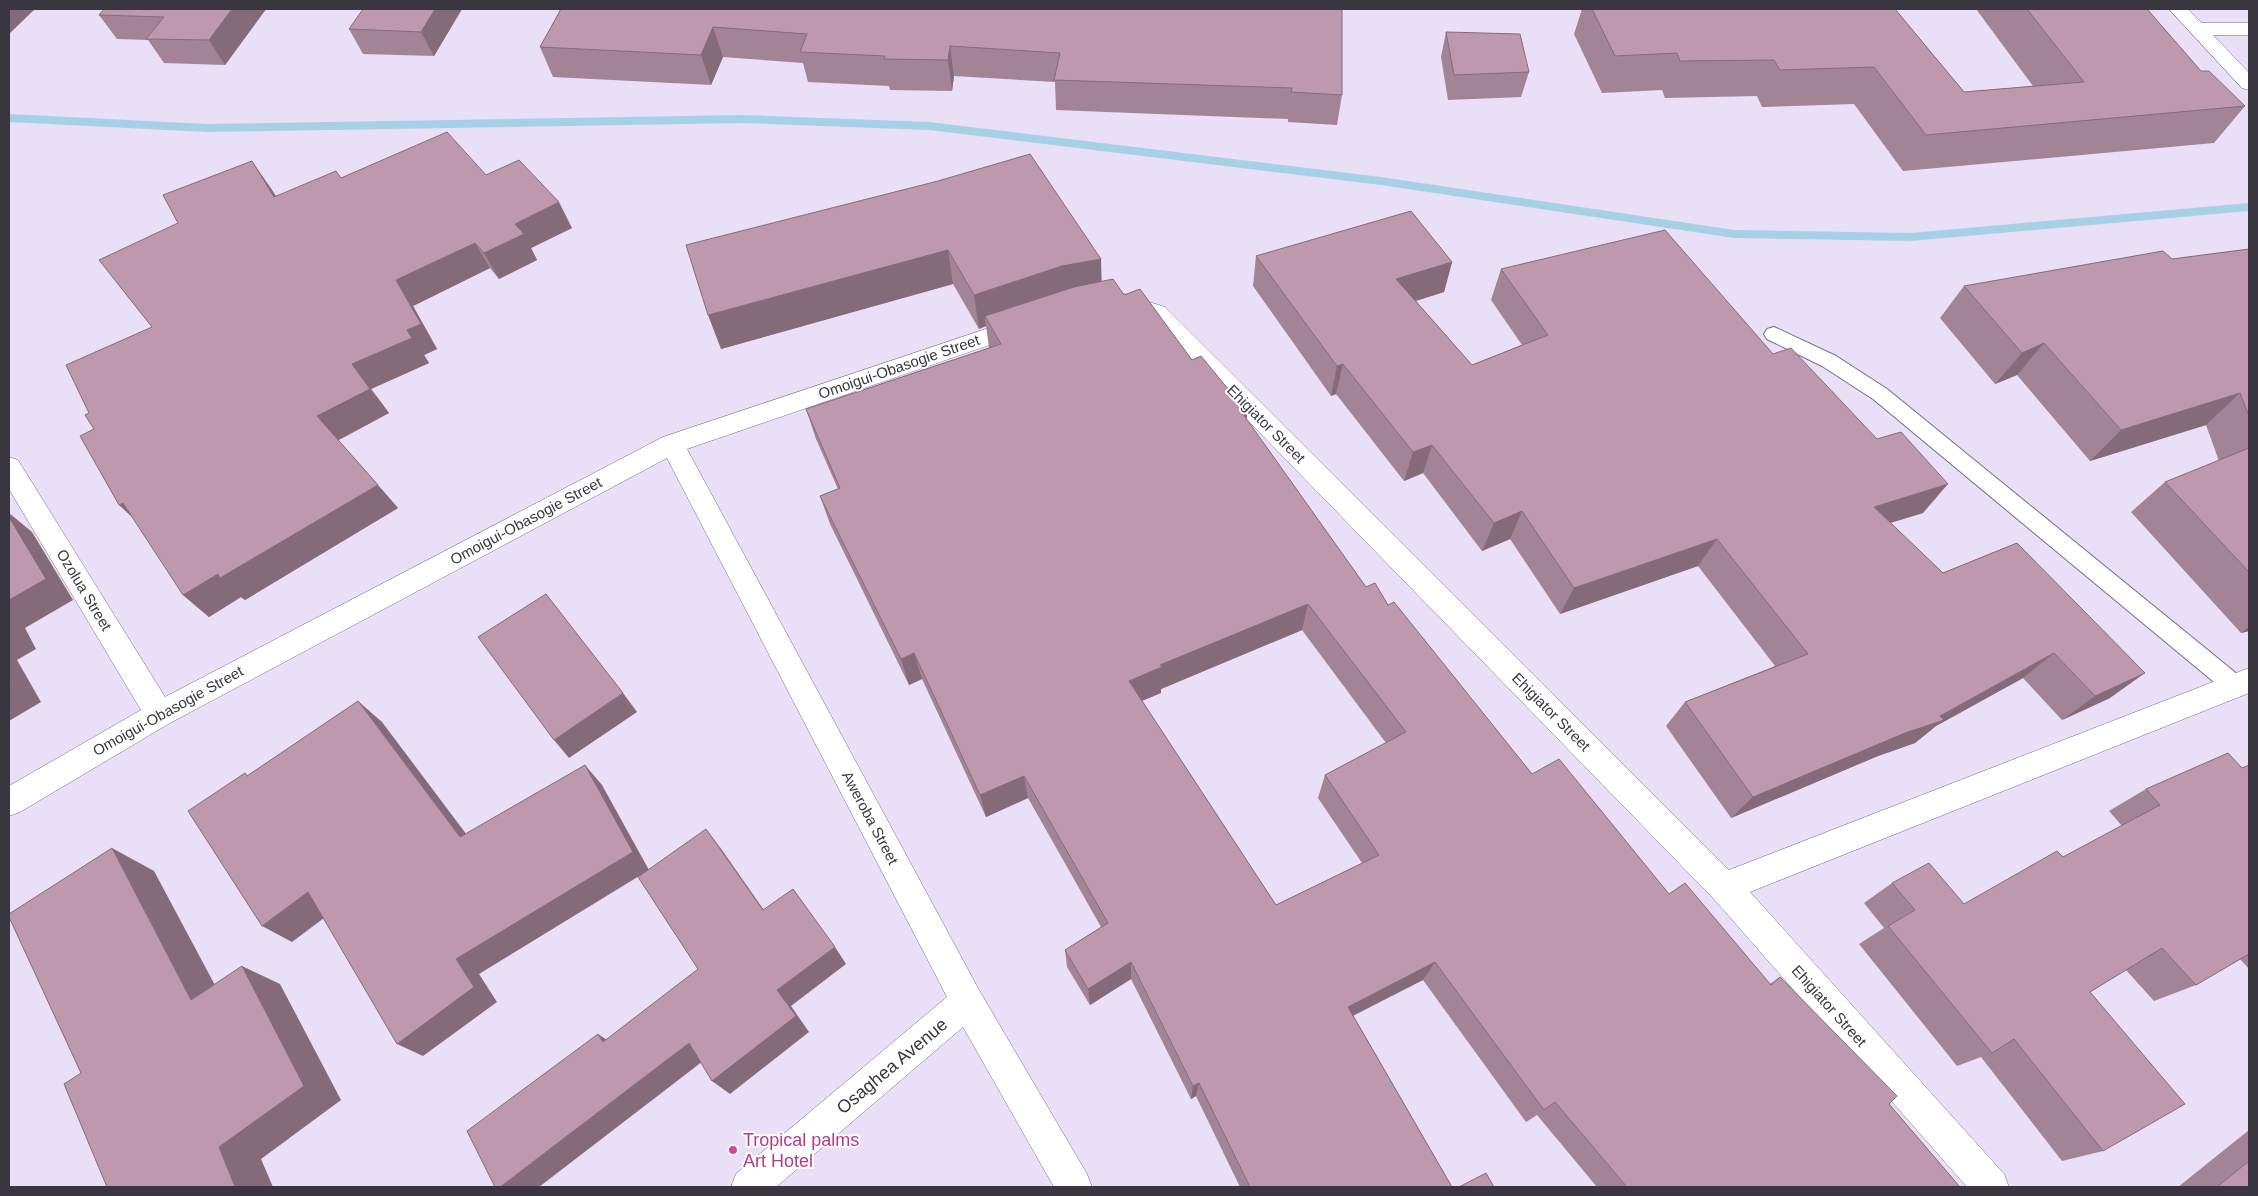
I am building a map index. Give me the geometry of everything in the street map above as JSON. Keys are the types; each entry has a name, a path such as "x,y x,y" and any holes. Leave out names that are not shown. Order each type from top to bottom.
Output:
{"street":[{"path":"2178,9 2249,84"},
{"path":"2198,29 2249,29"},
{"name":"Ehigiator Street","path":"1100,303 1119,300 1157,313 1724,887 1991,1187"},
{"name":"Omoigui-Obasogie Street","path":"9,802 160,714 672,444 1045,318"},
{"name":"Aweroba Street","path":"672,444 967,1002 1074,1187"},
{"name":"Ozolua Street","path":"9,467 160,714"},
{"path":"1724,887 2241,683"},
{"name":"Osaghea Avenue","path":"749,1187 967,1002"}],"lane":[{"path":"1774,334 1816,352 1847,370 1880,394 2241,683"}],"building":[{"path":"104,9 232,9 209,40 146,39 164,17 99,15"},
{"path":"363,9 435,9 421,32 349,29"},
{"path":"561,9 1342,9 1342,95 1291,92 1292,88 1054,80 1060,53 950,46 948,60 884,59 885,56 800,52 807,34 713,27 701,55 540,47"},
{"path":"1592,9 1895,9 1964,92 2084,82 2027,9 2147,9 2201,71 2209,71 2245,106 1926,135 1874,67 1780,70 1774,60 1680,61 1677,53 1615,56"},
{"path":"1446,32 1520,34 1529,72 1454,75"},
{"path":"447,132 486,175 519,160 559,202 515,224 524,234 484,253 475,243 396,280 421,324 407,330 412,338 352,364 370,389 317,416 378,485 220,578 218,574 183,595 123,503 119,505 80,436 94,429 85,415 89,413 66,365 152,327 99,260 178,223 163,195 252,161 274,197 336,171 341,178"},
{"path":"1030,154 1101,259 1062,266 974,295 948,250 708,315 686,245 938,181"},
{"path":"1411,211 1452,262 1396,279 1472,365 1548,335 1501,269 1665,230 1773,354 1791,348 1877,439 1901,432 1948,484 1874,507 1943,573 2017,543 2145,673 2095,696 2054,653 1940,716 1944,720 1905,733 1753,797 1685,702 1808,654 1717,539 1574,588 1522,511 1494,523 1432,445 1413,452 1343,364 1337,366 1256,256"},
{"path":"2249,249 2249,416 2240,393 2121,430 2044,343 2022,353 1964,286 2163,251 2172,259"},
{"path":"1113,279 1124,295 1140,289 1192,360 1201,356 1247,412 1243,414 1366,587 1375,583 1388,605 1394,602 1532,774 1559,759 1669,894 1685,883 1771,985 1780,977 1897,1096 1889,1104 1960,1187 1627,1187 1555,1102 1544,1110 1435,962 1348,1007 1452,1187 1250,1187 1199,1083 1193,1086 1131,962 1088,989 1065,950 1108,923 1024,776 980,795 914,653 901,659 820,496 840,488 806,409 1001,344 985,316 1074,287","holes":["1308,604 1406,732 1325,775 1379,855 1276,905 1129,681 1162,667 1160,665"]},
{"path":"2249,448 2249,572 2165,482"},
{"path":"9,517 46,579 9,600"},
{"path":"546,594 623,693 554,740 478,637"},
{"path":"358,701 460,837 585,765 633,852 456,959 474,987 397,1044 308,892 262,926 188,811 245,773 247,776"},
{"path":"2228,753 2242,768 2249,765 2249,954 2196,985 2162,948 2090,992 2185,1104 2103,1151 2014,1039 1992,1053 1888,926 1915,910 1892,883 1929,863 1964,904 2057,851 2063,857 2160,805 2146,789"},
{"path":"706,829 763,910 793,889 835,947 777,990 796,1016 712,1081 689,1043 500,1187 495,1187 467,1131 598,1034 603,1042 698,969 638,877"},
{"path":"112,848 191,1000 242,966 304,1086 219,1147 235,1187 107,1187 64,1084 81,1073 9,914"},
{"path":"2249,1161 2249,1187 2217,1187"},
{"path":"1486,1173 1494,1187 1459,1187"}],"waterway":[{"path":"9,118 207,128 744,119 929,126 1381,181 1734,234 1911,237 2249,207"}],"place":[{"name":"Tropical palms Art Hotel","path":"733,1150"}]}
